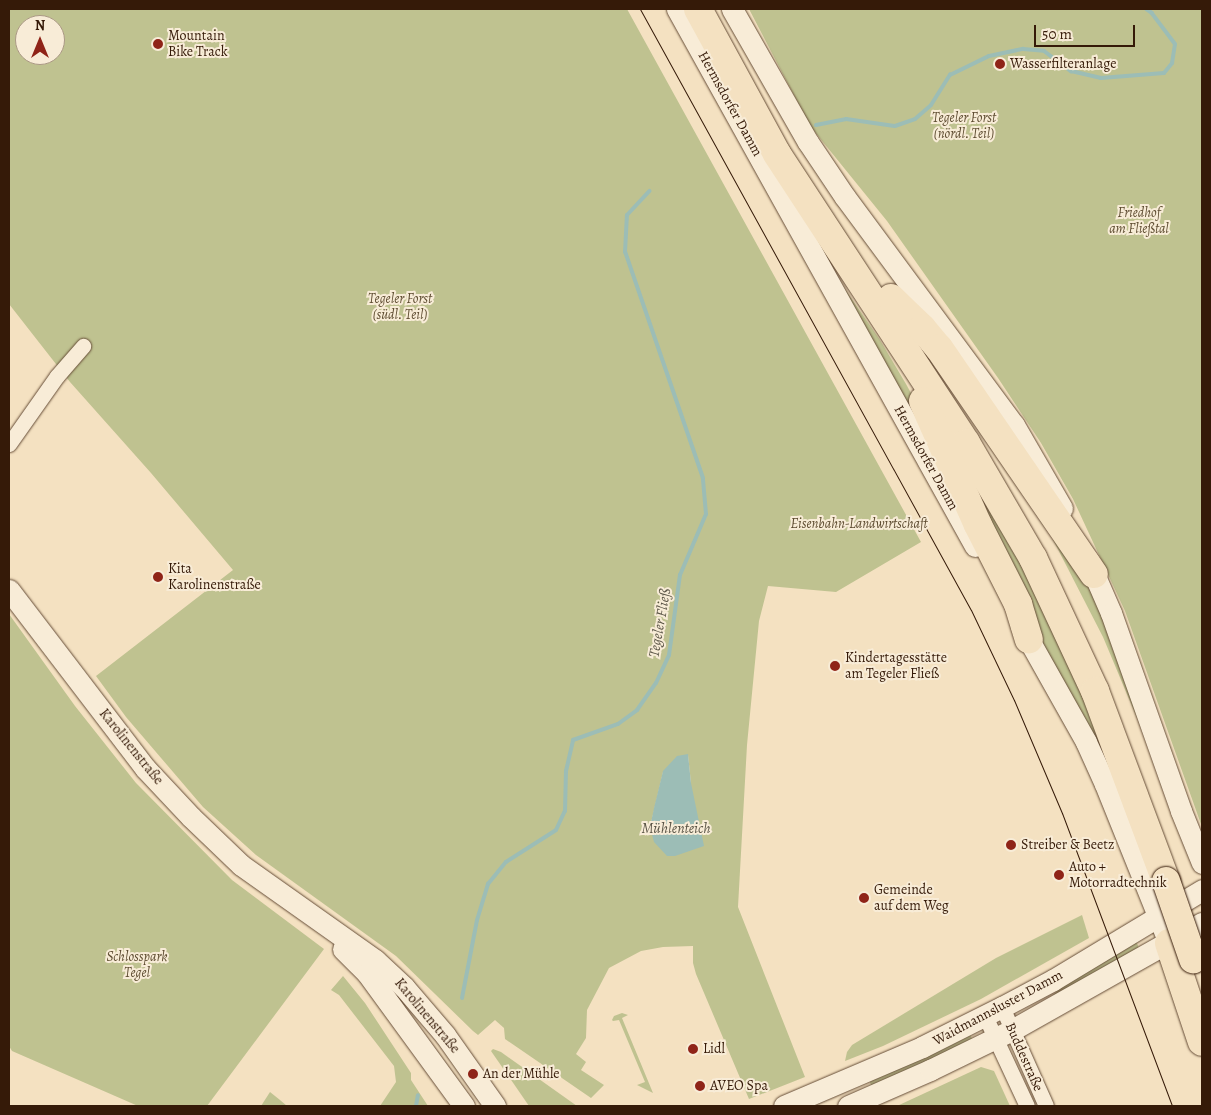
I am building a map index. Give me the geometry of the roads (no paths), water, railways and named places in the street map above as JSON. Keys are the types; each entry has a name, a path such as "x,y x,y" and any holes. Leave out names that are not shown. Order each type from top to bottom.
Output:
{"highway":[{"path":"698,9 734,77 798,188 828,247 921,398 978,526 1018,604 1029,639"},
{"path":"714,9 783,133 891,298 951,385 1006,473 1051,556 1118,700 1184,872 1202,927"},
{"path":"798,188 962,436 1033,558 1095,691 1123,760 1184,872 1198,972"},
{"path":"891,298 922,328 939,348 1094,574"},
{"path":"1168,943 1202,1042"}],"main road":[{"name":"Hermsdorfer Damm","path":"677,9 1010,609 1029,639 1101,775 1168,943"},
{"path":"732,9 785,105 845,197 1014,425 1048,481 1094,574 1114,622 1181,812 1184,872"},
{"name":"Karolinenstraße","path":"9,590 145,768 216,842 241,864 375,960 404,987 439,1027 495,1106"},
{"name":"Karolinenstraße","path":"271,887 357,963 426,1052 464,1106"},
{"name":"Waidmannsluster Damm","path":"784,1106 922,1047 994,1012 1053,980 1202,890"},
{"name":"Waidmannsluster Damm","path":"848,1106 1004,1034 1202,924"}],"street":[{"path":"9,444 57,376 83,346"},
{"name":"Buddestraße","path":"994,1012 1004,1034 1046,1106"},
{"name":"Buddestraße","path":"1004,1034 1026,1106"}],"water":[{"name":"Mühlenteich","path":"688,754 691,783 704,846 675,856 667,856 654,842 650,827 663,771 677,756"}],"waterway":[{"name":"Tegeler Fließ","path":"816,125 846,119 895,126 915,119 931,105 950,75 989,56 1023,49 1044,51 1071,71 1101,78 1164,73 1172,63 1175,44 1152,13 1146,9"},
{"name":"Tegeler Fließ","path":"462,998 477,920 488,884 506,862 556,830 565,811 566,771 573,740 618,724 637,710 656,683 669,655 680,575 706,514 703,478 625,252 627,215 649,191"},
{"name":"Tegeler Fließ","path":"416,1106 418,1095"}],"tram line":[{"path":"640,9 971,610 1014,700 1062,813 1172,1106"}],"place":[{"name":"Mountain Bike Track","path":"158,44"},
{"name":"Wasserfilteranlage","path":"1000,64"},
{"name":"Kita Karolinenstraße","path":"158,577"},
{"name":"Kindertagesstätte am Tegeler Fließ","path":"835,666"},
{"name":"Streiber & Beetz","path":"1011,845"},
{"name":"Auto + Motorradtechnik","path":"1059,875"},
{"name":"Gemeinde auf dem Weg","path":"864,898"},
{"name":"Lidl","path":"693,1049"},
{"name":"An der Mühle","path":"473,1074"},
{"name":"AVEO Spa","path":"700,1086"}],"park label":[{"name":"Tegeler Forst (nördl. Teil)","path":"964,126"},
{"name":"Friedhof am Fließtal","path":"1139,222"},
{"name":"Tegeler Forst (südl. Teil)","path":"400,308"},
{"name":"Eisenbahn-Landwirtschaft","path":"859,524"},
{"name":"Schlosspark Tegel","path":"137,966"}]}
